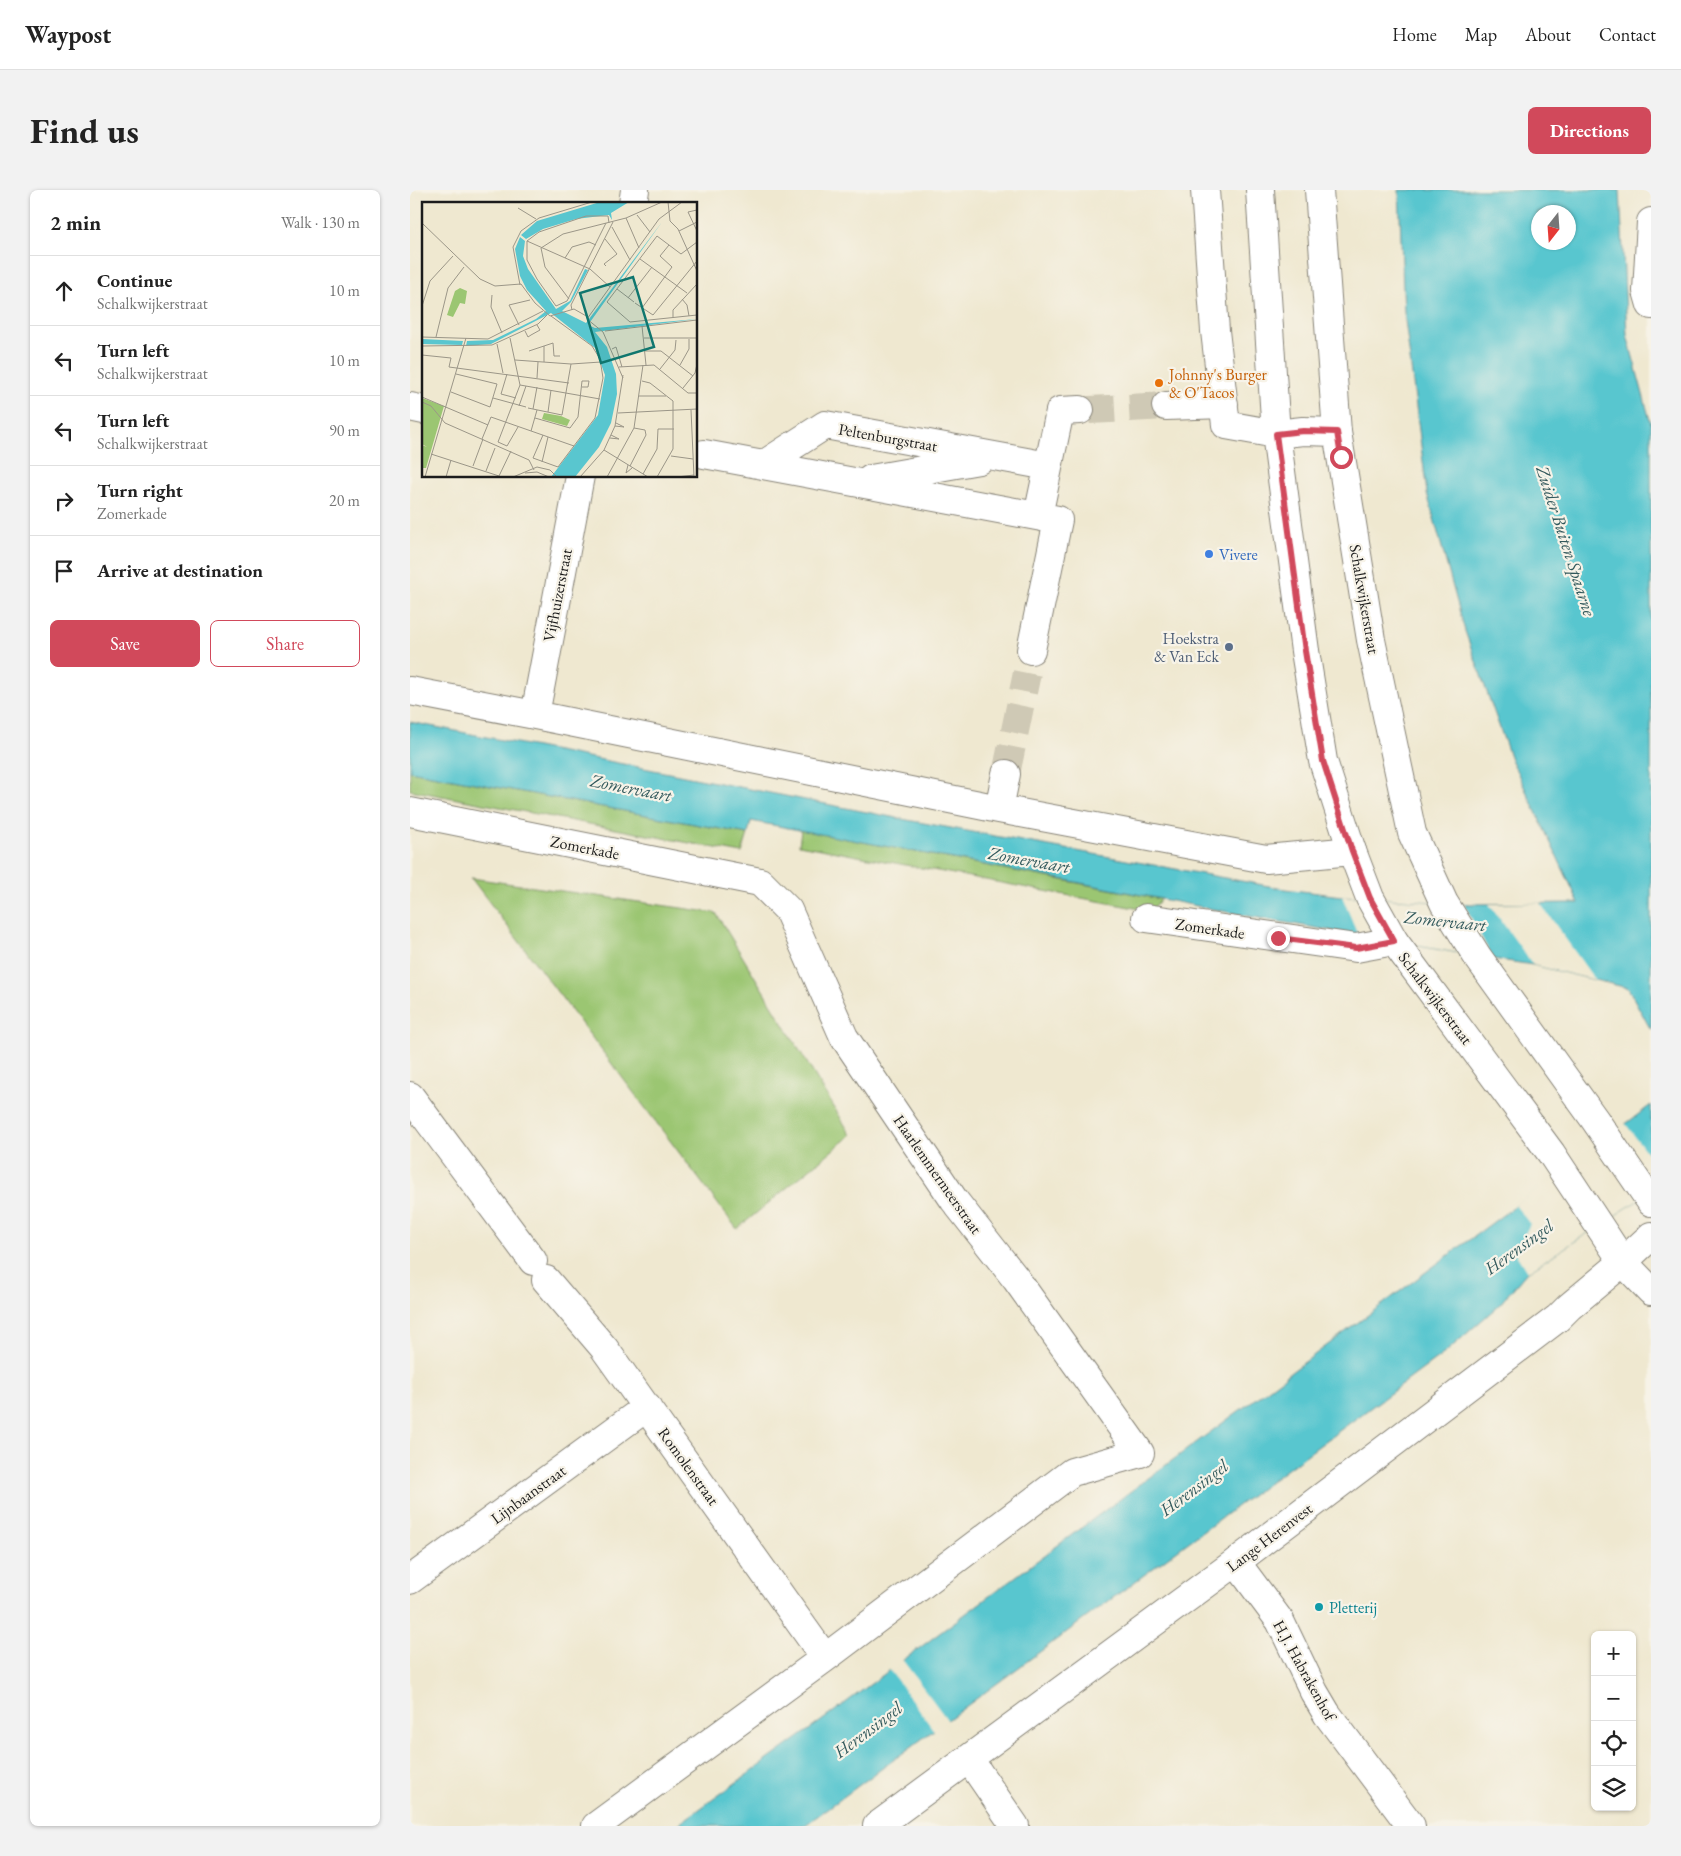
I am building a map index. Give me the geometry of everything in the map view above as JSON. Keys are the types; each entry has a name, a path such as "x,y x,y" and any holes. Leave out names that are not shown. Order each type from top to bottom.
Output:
{"street":[{"path":"1205,190 1215,331 1226,425 1276,434 1303,431 1337,432"},
{"name":"Schalkwijkerstraat","path":"1260,190 1276,434 1305,651 1323,761 1352,851 1370,898 1394,941 1563,1170 1623,1262 1651,1291"},
{"name":"Schalkwijkerstraat","path":"1319,190 1337,432 1371,640 1412,833 1444,902 1476,956 1649,1198"},
{"path":"1651,222 1646,291 1651,305"},
{"path":"1166,406 1224,404"},
{"path":"1038,516 1060,411 1080,410"},
{"name":"Peltenburgstraat","path":"763,466 824,425 1048,466"},
{"name":"Peltenburgstraat","path":"700,454 1058,520 1028,664"},
{"name":"Peltenburgstraat","path":"854,482 996,457"},
{"name":"Vijfhuizerstraat","path":"535,714 580,478"},
{"path":"410,691 535,714 999,808 1266,859 1352,851"},
{"path":"999,808 1006,774"},
{"name":"Zomerkade","path":"410,812 760,882"},
{"name":"Haarlemmermeerstraat","path":"760,882 788,910 849,1045 954,1200 1016,1280 1140,1453 1072,1472 825,1658"},
{"name":"Zomerkade","path":"1146,918 1356,948 1394,941"},
{"name":"Romolenstraat","path":"413,1106 540,1271 604,1348 825,1658"},
{"name":"Lange Herenvest","path":"877,1826 1236,1562 1558,1318 1651,1236"},
{"name":"Lijnbaanstraat","path":"410,1580 647,1407"},
{"name":"H.J. Habrakenhof","path":"1236,1562 1280,1621 1314,1692 1327,1714 1411,1826"},
{"path":"596,1826 825,1658"},
{"path":"969,1759 1015,1826"}],"green space":[{"path":"410,771 748,834 742,853 410,790"},
{"path":"801,830 1161,899 1151,911 799,845"},
{"path":"471,878 716,913 851,1135 737,1229"}],"water":[{"path":"1399,190 1620,190 1627,335 1651,424 1651,1030 1628,988 1533,965 1248,916 751,821 748,834 410,771 410,722 907,820 1285,889 1342,896 1464,904 1579,903 1511,759 1465,631 1427,493 1404,312"},
{"name":"Herensingel","path":"1651,1105 1651,1192 1527,1272 1499,1305 1446,1352 804,1826 676,1826 809,1730"}],"pier":[{"path":"1342,896 1464,904 1493,959 1358,935"},
{"path":"1540,903 1595,980 1533,965 1489,904"},
{"path":"1625,1123 1651,1158 1651,1192 1527,1272 1514,1251 1530,1224 1515,1205"},
{"path":"901,1658 949,1722 935,1732 888,1668"}],"tunnel":[{"path":"1089,412 1089,410 1166,406"},
{"path":"1006,774 1027,673"}],"place":[{"name":"Johnny's Burger & O'Tacos","path":"1159,383"},
{"name":"Vivere","path":"1209,554"},
{"name":"Hoekstra & Van Eck","path":"1229,647"},
{"name":"Pletterij","path":"1319,1607"}],"route":[{"path":"1278,938 1356,948 1394,941 1370,898 1352,851 1323,761 1305,651 1276,434 1303,431 1337,432 1341,457"}],"water label":[{"name":"Zuider Buiten Spaarne","path":"1566,541"},
{"name":"Zomervaart","path":"631,788"},
{"name":"Zomervaart","path":"1029,860"},
{"name":"Zomervaart","path":"1445,921"}]}
